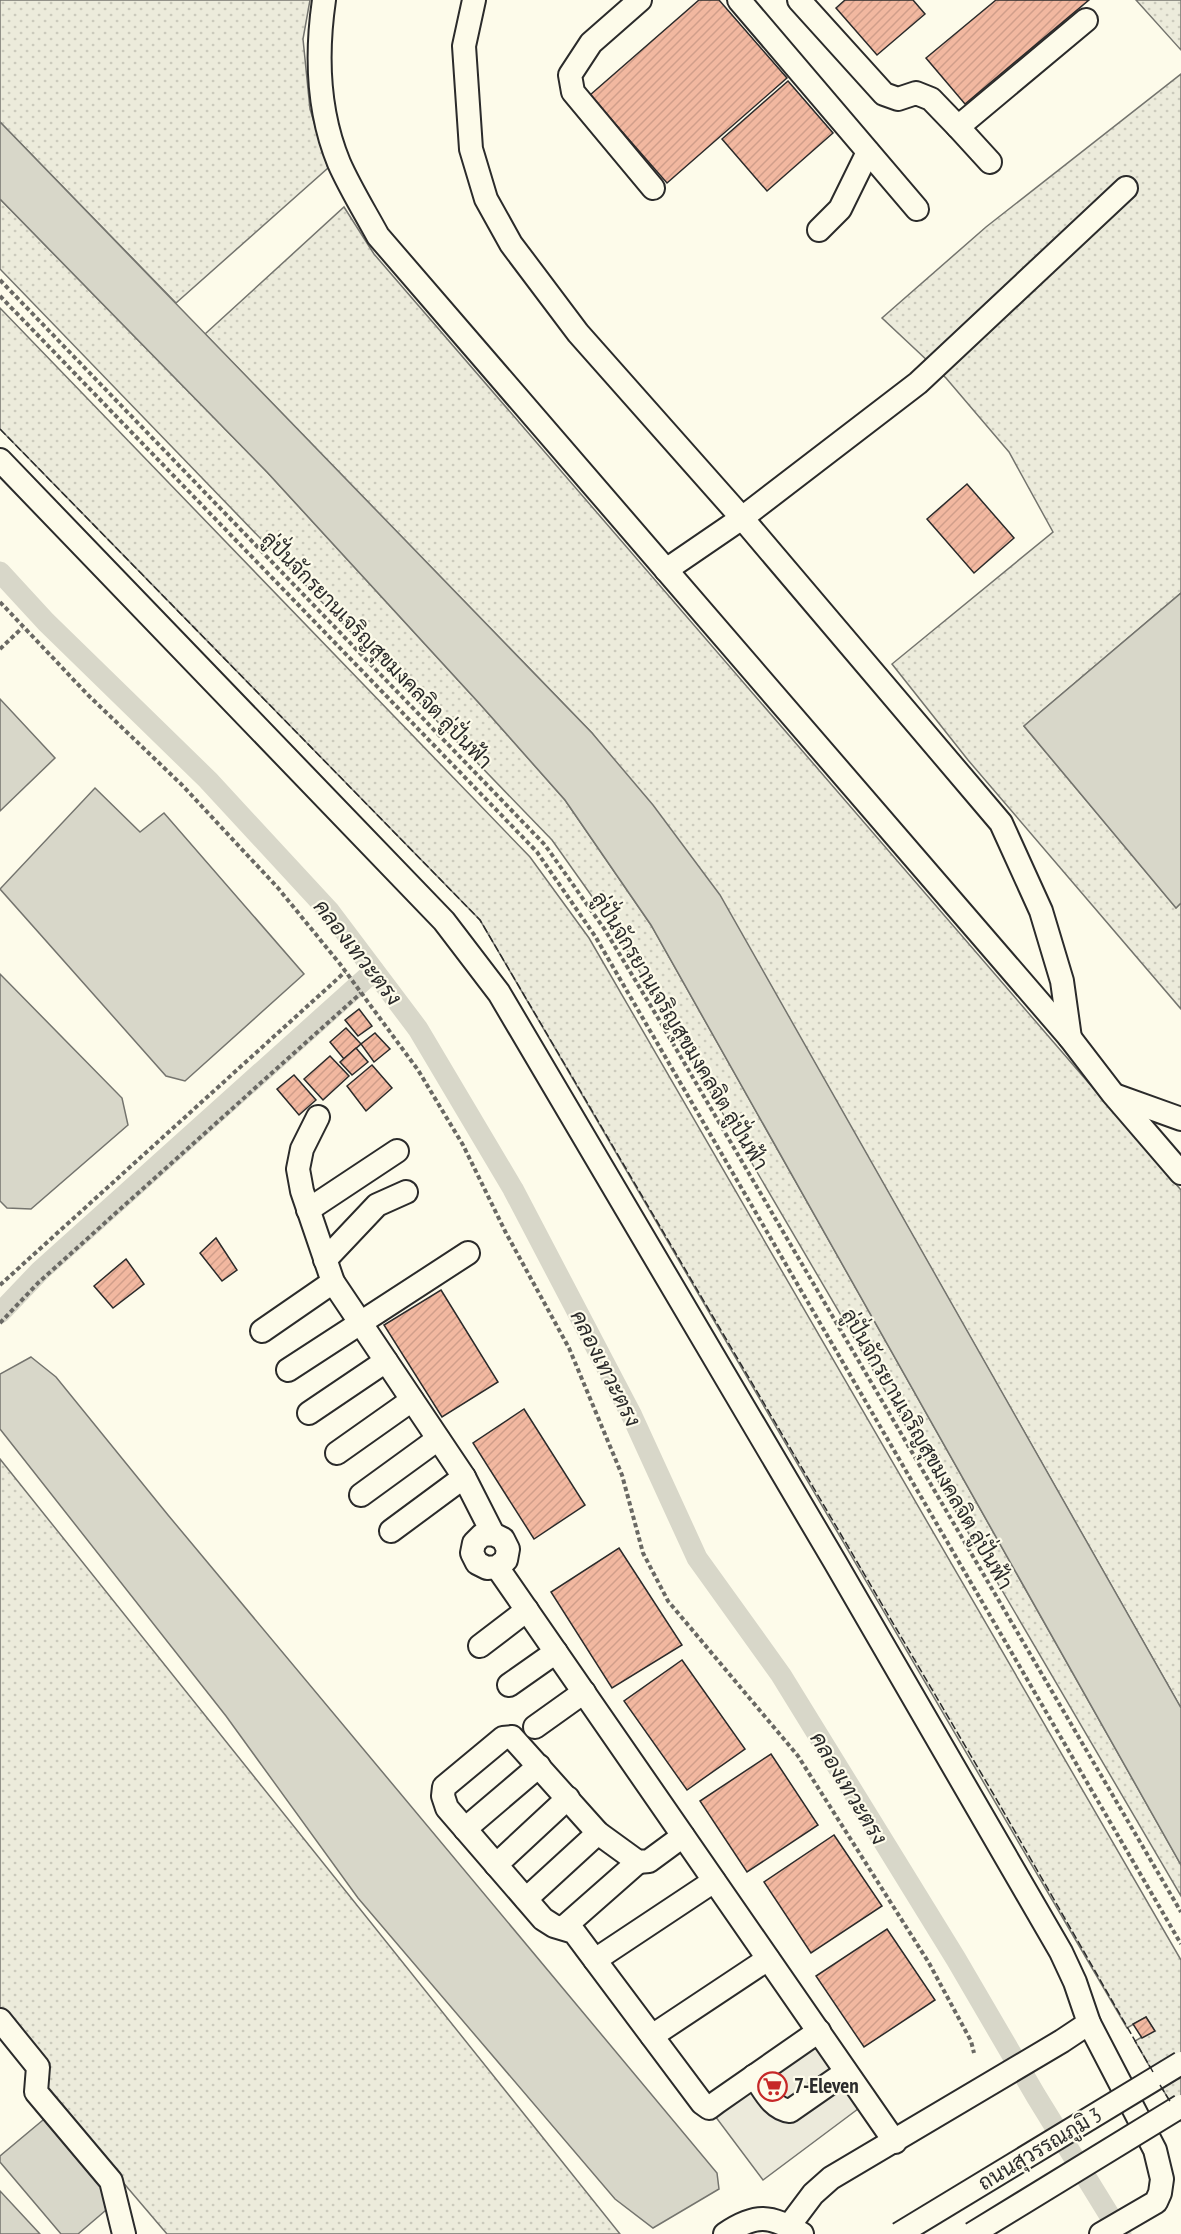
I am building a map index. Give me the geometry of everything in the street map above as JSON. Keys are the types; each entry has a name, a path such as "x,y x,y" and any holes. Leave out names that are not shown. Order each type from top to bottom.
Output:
{"street":[{"path":"324,0 318,40 321,104 339,162 378,236 1070,1038 1113,1094 1181,1173"},
{"path":"474,0 464,46 471,149 486,199 511,244 578,333 742,518 1001,823 1041,911 1062,981 1070,1038"},
{"path":"640,0 591,42 570,75 573,92 653,188"},
{"path":"739,0 917,209"},
{"path":"799,0 884,94 898,99 916,93 931,99 990,162"},
{"path":"958,127 1086,20"},
{"path":"819,230 840,209 868,152"},
{"path":"666,570 742,518 918,382 1126,188"},
{"path":"0,460 444,921 499,993 841,1572 1061,1952 1089,2023 1155,2150 1162,2179 1156,2202 1101,2234"},
{"path":"1113,1094 1181,1119"},
{"path":"318,1117 302,1149 298,1169 308,1210 333,1282 464,1477 493,1534 503,1539 508,1549 506,1560 497,1567 895,2142"},
{"path":"308,1210 397,1151"},
{"path":"325,1260 377,1205 406,1192"},
{"path":"288,1370 468,1253"},
{"path":"262,1331 333,1282"},
{"path":"309,1413 386,1361"},
{"path":"337,1453 412,1400"},
{"path":"361,1495 438,1439"},
{"path":"391,1531 464,1477"},
{"path":"480,1646 527,1610"},
{"path":"509,1685 556,1652"},
{"path":"535,1726 584,1692"},
{"path":"683,1836 649,1862 638,1862 598,1833 512,1737 503,1738 444,1787 443,1796 447,1808 543,1919 554,1926 574,1932 702,2103 709,2108 819,2031"},
{"path":"465,1829 539,1766"},
{"path":"496,1865 567,1798"},
{"path":"526,1899 598,1833"},
{"path":"563,1928 638,1862"},
{"path":"595,1960 714,1881"},
{"path":"652,2036 768,1959"},
{"path":"0,2020 38,2067 36,2092 111,2181 124,2234"},
{"path":"725,2234 743,2221 764,2218 796,2230 813,2194 831,2178 1062,2042 1089,2023"},
{"name":"ถนนสุวรรณภูมิ 3","path":"899,2234 1181,2063"},
{"path":"754,2076 774,2104 783,2110 790,2111 846,2072"},
{"name":"ถนนสุวรรณภูมิ 3","path":"972,2234 1181,2106"}],"path":[{"name":"ลู่ปั่นจักรยานเจริญสุขมงคลจิต ลู่ปั่นฟ้า","path":"0,280 552,854 605,930 652,1008 1181,1912"},
{"path":"0,296 537,852 600,946 1181,1944"},
{"path":"0,602 22,628 182,785 278,888 345,972 418,1070 463,1145 506,1233 569,1348 622,1475 643,1553 668,1601 798,1756 929,1962 971,2041 974,2054"},
{"path":"0,649 22,628"},
{"path":"0,1285 345,972"},
{"path":"0,1323 39,1282 361,993"}],"shaded area":[{"path":"0,0 310,0 303,39 310,109 328,168 176,303 0,122"},
{"path":"1136,0 1181,0 1181,50"},
{"path":"1181,74 1181,593 1024,726 1176,908 1181,903 1181,1009 968,760 892,664 1053,532 1009,452 946,378 882,318 986,227"},
{"path":"0,122 592,733 653,805 720,895 1181,1708 1181,1865 651,925 565,800 479,703 267,472 0,199"},
{"path":"0,199 267,472 565,800 651,925 1181,1865 1181,1896 613,926 552,840 0,269"},
{"path":"344,207 374,254 1181,1190 1181,1708 719,895 592,733 205,334"},
{"path":"0,308 530,857 589,938 1181,1960 1181,2121 1135,2041 1154,2030 1146,2017 1127,2028 480,920 0,429"},
{"path":"1181,593 1181,903 1176,908 1024,726"},
{"path":"0,699 55,758 0,811"},
{"path":"95,788 140,832 164,813 304,974 185,1081 166,1076 0,889"},
{"path":"0,974 122,1098 128,1125 31,1209 7,1208 0,1201"},
{"path":"31,1357 56,1377 168,1515 717,2173 719,2189 653,2228 615,2199 358,1898 226,1716 0,1429 0,1374"},
{"path":"0,1459 620,2234 167,2234 0,2038"},
{"path":"825,2041 874,2097 763,2180 709,2108"},
{"path":"49,2115 119,2199 78,2234 61,2234 0,2162 0,2156"},
{"path":"0,2191 40,2234 0,2234"}],"building":[{"path":"699,0 719,0 787,78 667,183 590,95"},
{"path":"845,0 913,0 925,14 877,55 836,8"},
{"path":"996,0 1089,0 965,104 926,58"},
{"path":"788,81 833,133 767,191 722,139"},
{"path":"967,484 1014,538 974,573 927,519"},
{"path":"359,1009 372,1026 358,1036 345,1020"},
{"path":"346,1028 361,1044 344,1059 330,1042"},
{"path":"375,1033 390,1049 374,1062 361,1044"},
{"path":"356,1048 368,1062 352,1075 340,1062"},
{"path":"330,1056 349,1076 323,1100 304,1079"},
{"path":"372,1065 392,1088 366,1111 347,1086"},
{"path":"294,1075 316,1100 299,1115 277,1089"},
{"path":"216,1238 237,1270 222,1281 200,1253"},
{"path":"126,1259 144,1284 113,1308 94,1286"},
{"path":"441,1290 498,1382 442,1417 384,1325"},
{"path":"524,1409 585,1505 534,1539 473,1443"},
{"path":"619,1548 682,1645 612,1688 551,1592"},
{"path":"682,1660 745,1749 687,1790 624,1701"},
{"path":"771,1754 818,1825 747,1872 700,1801"},
{"path":"834,1835 882,1906 811,1953 764,1882"},
{"path":"887,1929 935,2000 864,2047 816,1976"},
{"path":"1146,2017 1155,2031 1142,2038 1133,2024"}],"waterway":[{"name":"คลองเทวะตรง","path":"0,572 46,622 208,780 330,912 418,1029 513,1189 632,1416 697,1558 781,1675 956,1959 1036,2096 1121,2234"},
{"path":"0,1313 40,1271 374,971"}],"fence":[{"path":"0,429 480,920 994,1795 1153,2072"},
{"path":"1160,2085 1171,2103"}],"place":[{"name":"7-Eleven","path":"773,2086"}]}
